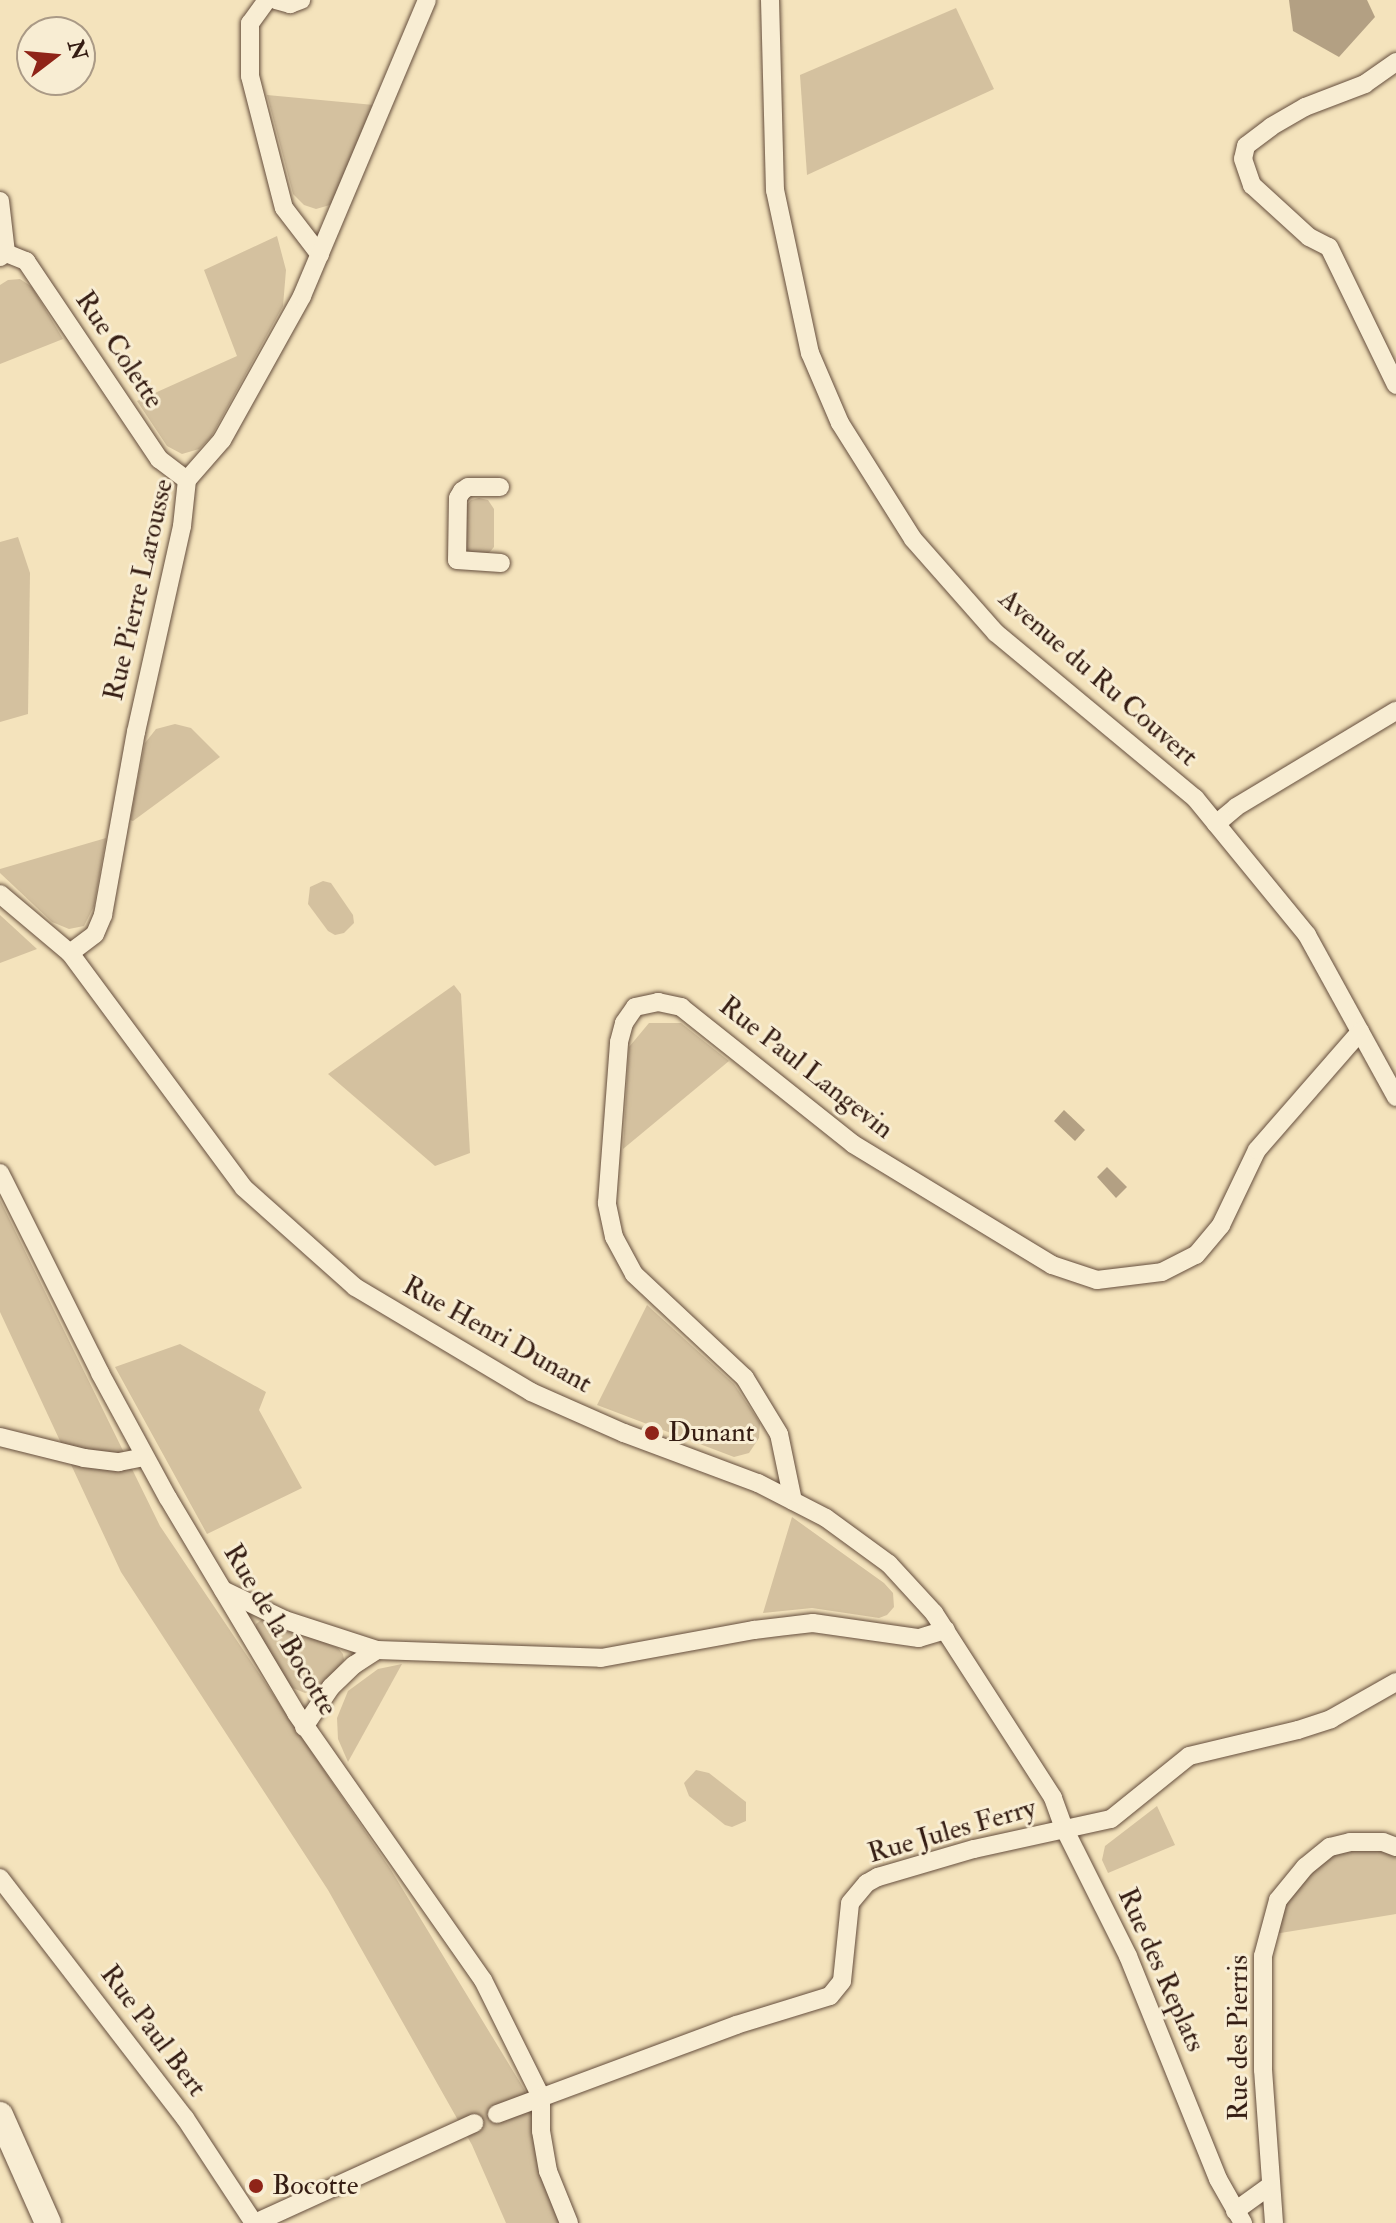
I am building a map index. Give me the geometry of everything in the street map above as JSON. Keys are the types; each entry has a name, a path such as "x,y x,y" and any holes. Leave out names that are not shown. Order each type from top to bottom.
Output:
{"main road":[{"path":"0,2115 48,2223"}],"street":[{"path":"267,0 250,23 250,76 284,208 320,255"},
{"path":"276,0 290,4 301,0"},
{"name":"Rue Pierre Larousse","path":"70,953 95,934 103,915 136,732 182,526 187,480 222,440 270,357 320,255 427,0"},
{"name":"Avenue du Ru Couvert","path":"770,0 775,190 810,353 840,423 913,539 996,633 1195,798 1307,935 1396,1097"},
{"path":"1396,62 1365,84 1305,107 1271,127 1246,146 1243,159 1252,185 1309,237 1329,247 1396,385"},
{"name":"Rue Colette","path":"0,201 3,255 26,261 159,459 187,480"},
{"path":"500,487 468,487 462,491 458,498 457,560 501,563"},
{"path":"1216,824 1236,807 1396,711"},
{"name":"Rue Henri Dunant","path":"0,894 70,953 244,1188 355,1287 531,1392 624,1433 758,1483 826,1518 889,1564 946,1630 1053,1798 1064,1828"},
{"name":"Rue Paul Langevin","path":"793,1501 779,1434 745,1378 634,1274 614,1237 607,1203 619,1042 624,1023 635,1007 658,1002 681,1007 853,1144 1052,1265 1097,1280 1162,1272 1196,1255 1221,1225 1257,1150 1360,1032"},
{"name":"Rue de la Bocotte","path":"0,1173 145,1457 304,1727 483,1980 541,2097"},
{"path":"0,1437 84,1458 119,1462 145,1457"},
{"path":"223,1590 285,1620 377,1650 601,1658 754,1630 813,1623 919,1638 946,1630"},
{"path":"304,1727 331,1687 354,1665 377,1650"},
{"name":"Rue Jules Ferry","path":"497,2114 736,2025 824,2000 834,1993 842,1981 850,1903 867,1883 974,1849 1111,1819 1189,1756 1331,1719 1396,1682"},
{"name":"Rue des Replats","path":"1064,1828 1128,1956 1239,2217"},
{"name":"Rue des Pierris","path":"1274,2223 1263,2070 1263,1956 1278,1900 1305,1867 1330,1847 1350,1842 1383,1842 1396,1847"},
{"name":"Rue Paul Bert","path":"0,1878 185,2118 254,2223"},
{"path":"541,2097 541,2131 548,2171 569,2223"},
{"path":"254,2223 474,2123"},
{"path":"1239,2217 1271,2185"}],"shaded area":[{"path":"1289,0 1367,0 1375,17 1339,57 1293,31"},
{"path":"956,8 994,89 807,175 800,75"},
{"path":"267,95 374,105 338,198 330,205 316,209 304,205 293,194"},
{"path":"277,236 286,270 283,306 211,437 199,449 182,454 167,446 137,401 237,356 204,270"},
{"path":"20,279 32,287 63,339 0,364 0,285 8,280"},
{"path":"471,500 488,500 494,509 494,547 488,554 469,552 465,545 465,507"},
{"path":"18,537 30,573 28,714 0,722 0,542"},
{"path":"175,724 191,728 220,757 133,821 130,820 145,743 156,729"},
{"path":"106,838 94,906 84,926 69,929 52,922 0,873 0,869"},
{"path":"323,881 331,883 353,915 354,923 344,933 335,935 328,931 308,904 310,887"},
{"path":"0,915 37,949 0,963"},
{"path":"454,985 461,994 470,1153 435,1166 328,1074"},
{"path":"649,1023 681,1023 729,1061 623,1149 629,1047"},
{"path":"1064,1110 1085,1130 1075,1141 1054,1121"},
{"path":"1107,1167 1127,1187 1116,1198 1097,1177"},
{"path":"0,1200 160,1526 391,1870 524,2089 579,2223 506,2223 472,2145 328,1890 121,1572 0,1312"},
{"path":"647,1305 734,1384 760,1423 759,1438 749,1453 734,1457 597,1405"},
{"path":"180,1344 266,1392 259,1410 302,1488 207,1534 115,1367"},
{"path":"792,1517 884,1583 893,1593 894,1607 887,1615 879,1618 812,1608 763,1613"},
{"path":"264,1618 338,1648 344,1660 321,1688 305,1693 290,1687 256,1630 256,1624"},
{"path":"402,1664 348,1762 338,1739 337,1718 348,1691 378,1669"},
{"path":"696,1770 709,1773 746,1802 746,1821 732,1827 725,1825 689,1796 684,1783"},
{"path":"1157,1806 1175,1845 1108,1873 1102,1860 1105,1846"},
{"path":"1330,1847 1396,1847 1396,1914 1269,1935 1278,1900"}],"place":[{"name":"Dunant","path":"652,1433"},
{"name":"Bocotte","path":"256,2186"}]}
